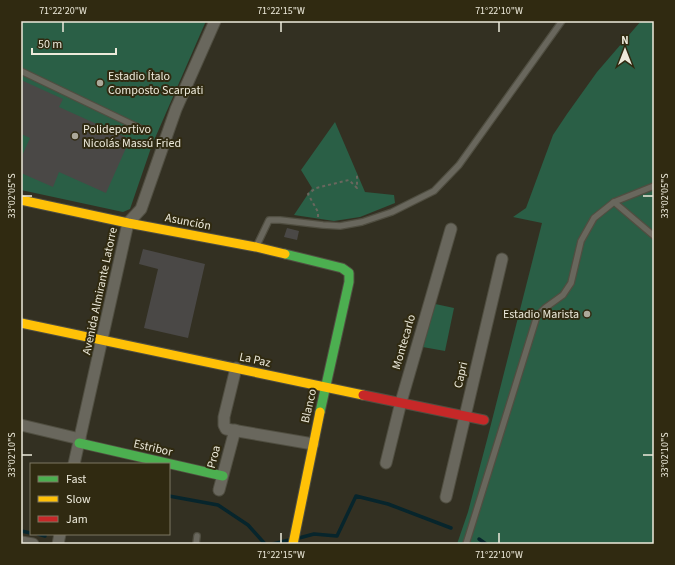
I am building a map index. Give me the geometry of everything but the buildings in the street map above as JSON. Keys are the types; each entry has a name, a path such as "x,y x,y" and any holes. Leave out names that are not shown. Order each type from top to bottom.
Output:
{"street":[{"name":"Avenida Almirante Latorre","path":"74,463 128,223 141,209 176,109 215,21"},
{"name":"Asunción","path":"21,200 128,223 256,247 342,268 349,273"},
{"name":"Montecarlo","path":"386,463 401,402 451,228"},
{"name":"Capri","path":"446,497 502,259"},
{"name":"Blanco","path":"293,544 313,444 349,282 349,273"},
{"name":"La Paz","path":"21,322 326,388 484,420"},
{"path":"236,368 224,417 224,425 226,429 313,444"},
{"path":"21,425 79,441"},
{"name":"Proa","path":"219,490 235,430"},
{"name":"Estribor","path":"79,441 170,463"},
{"name":"Estribor","path":"170,463 223,476"},
{"path":"21,542 33,544"}],"lane":[{"path":"256,247 269,220 340,226 362,222 392,212 434,191 459,165 562,21"},
{"path":"21,71 146,131"},
{"path":"466,544 537,316 545,308 564,295 571,283 581,241 594,218 614,202 654,186"},
{"path":"614,202 654,236"},
{"path":"196,544 197,536"}],"path":[{"path":"318,224 318,212 308,194 316,188 348,180 357,188 357,173"}],"green space":[{"name":"Estadio Ítalo Composto Scarpati","path":"21,21 206,21 152,145 130,209 123,212 21,190"},
{"name":"Estadio Marista","path":"641,21 654,21 654,544 457,544 468,512 542,223 513,217 526,208 553,135 597,72"},
{"path":"335,122 365,192 394,195 395,203 360,217 334,221 294,215 312,188 301,170"},
{"path":"426,302 454,308 445,351 417,346"}],"waterway":[{"path":"170,496 218,505 248,525 265,544"},
{"path":"299,538 314,534 337,536 356,496 388,504 451,528"},
{"path":"21,531 30,533"},
{"path":"479,539 486,544"},
{"path":"273,544 289,540"}],"traffic: fast":[{"path":"285,254 342,268 349,273 349,282 320,412"},
{"path":"79,443 166,463"},
{"path":"170,464 223,476"}],"traffic: slow":[{"path":"21,200 285,254"},
{"path":"21,323 363,395"},
{"path":"293,544 320,412"}],"traffic: jam":[{"path":"363,395 484,420"}],"place":[{"name":"Estadio Ítalo Composto Scarpati","path":"100,83"},
{"name":"Polideportivo Nicolás Massú Fried","path":"75,136"},
{"name":"Estadio Marista","path":"587,314"}]}
